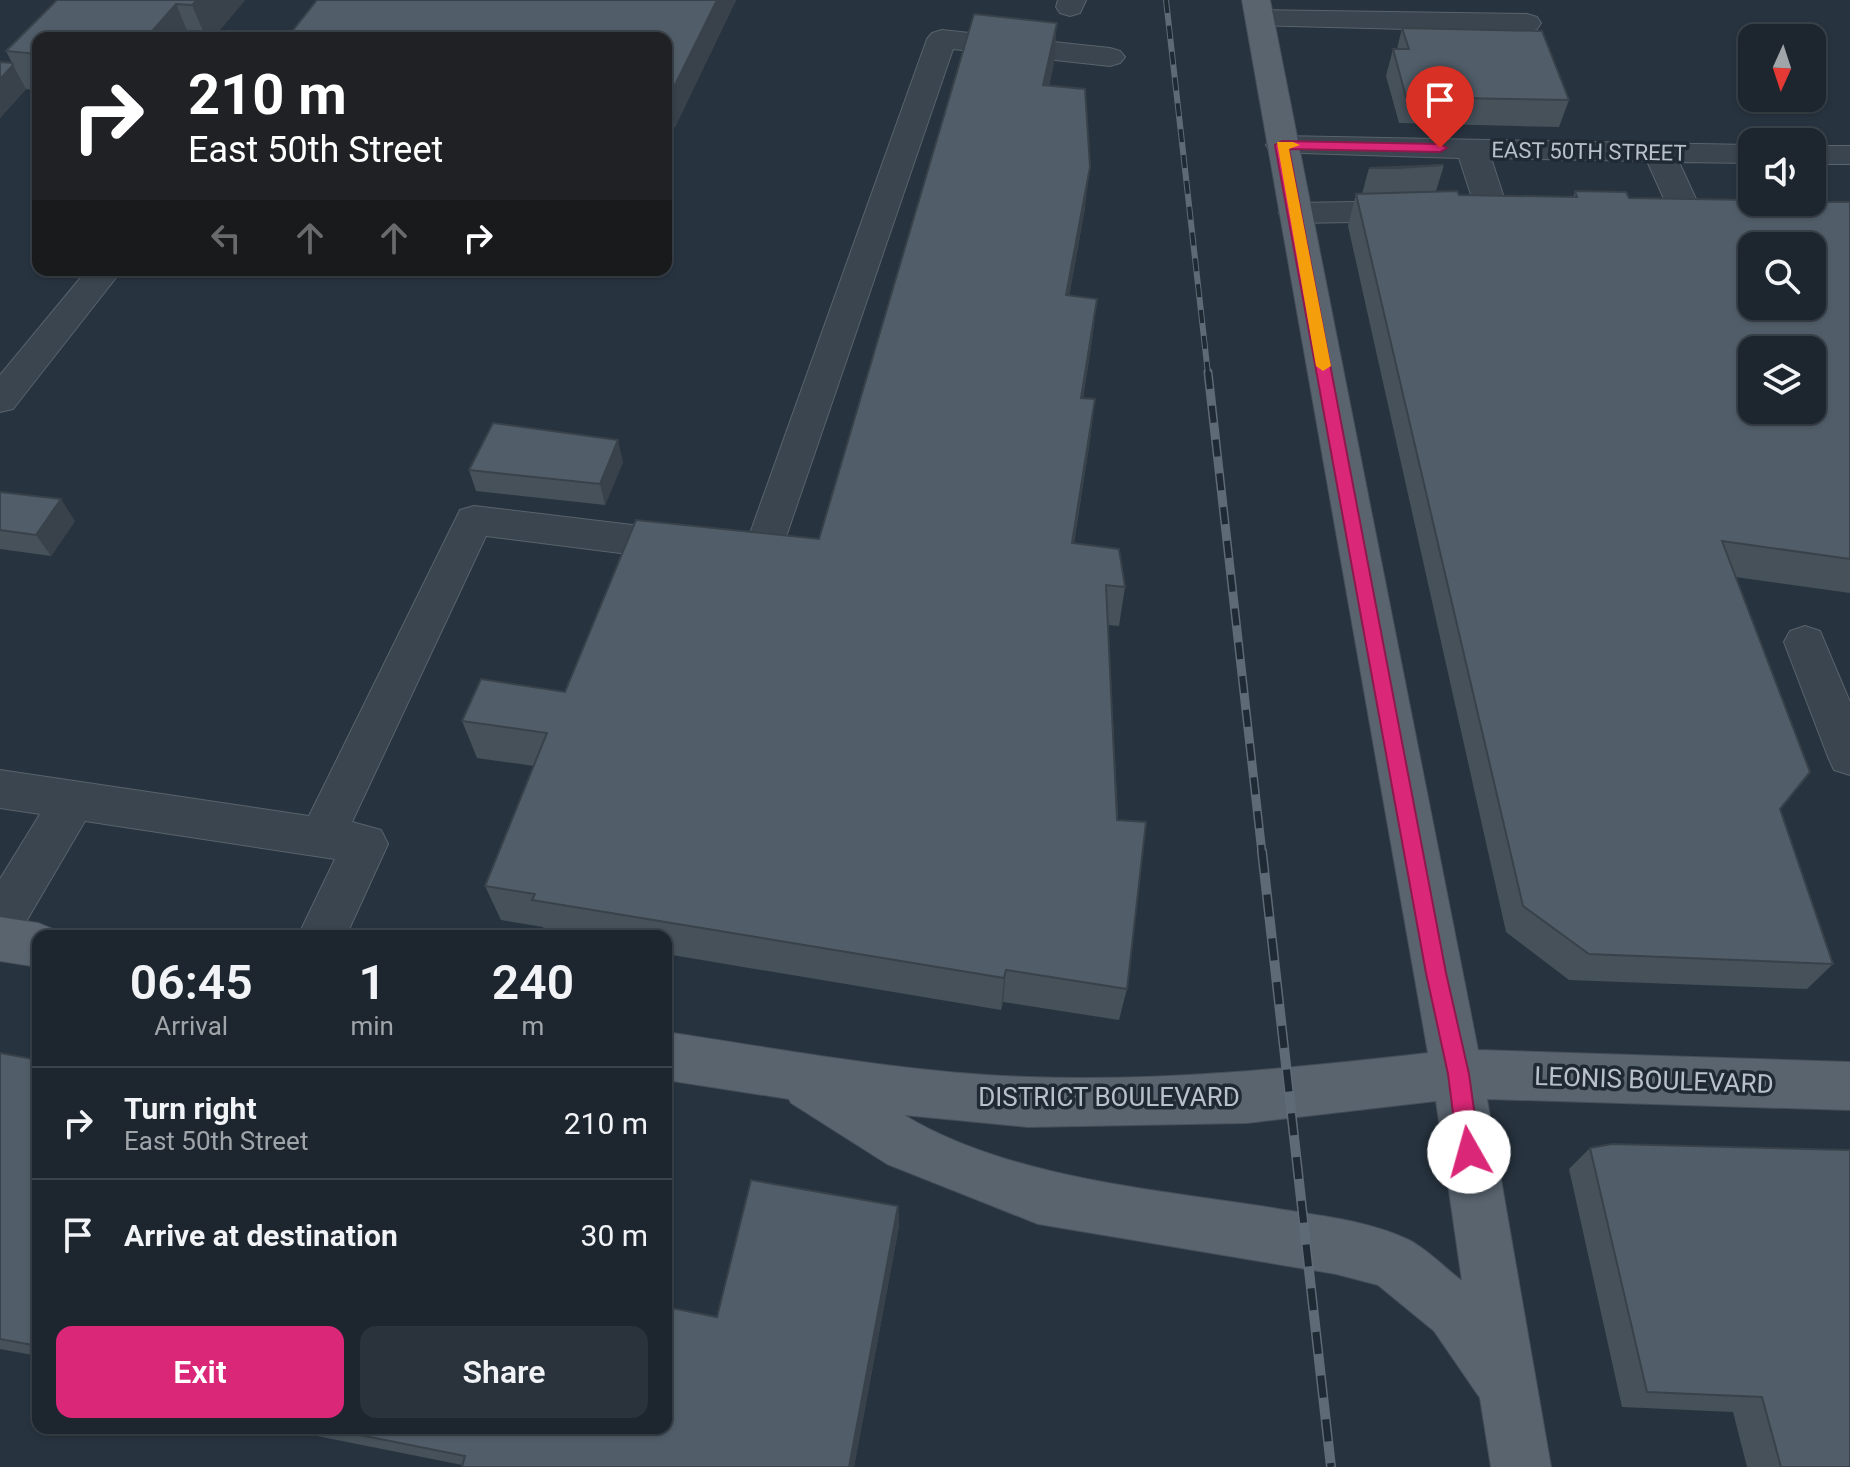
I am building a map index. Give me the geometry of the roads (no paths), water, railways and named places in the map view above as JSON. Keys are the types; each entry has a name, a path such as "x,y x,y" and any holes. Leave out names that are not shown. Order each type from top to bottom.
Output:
{"main road":[{"path":"1258,9 1436,973 1458,1074 1472,1178 1521,1467"},
{"path":"0,939 32,944"},
{"name":"DISTRICT BOULEVARD","path":"672,1057 873,1088 1028,1102 1145,1102 1290,1095 1458,1074"},
{"name":"LEONIS BOULEVARD","path":"1458,1074 1850,1086"},
{"path":"794,1076 906,1146 1038,1197 1336,1246 1392,1261 1454,1311 1508,1389"}],"street":[{"path":"1258,9 1527,23"},
{"path":"322,837 474,520 762,556 942,39 1110,57"},
{"name":"EAST 50TH STREET","path":"1282,145 1738,154"},
{"path":"1295,213 1389,213 1480,208 1472,149"},
{"path":"1659,152 1685,210"},
{"path":"1826,155 1850,155"},
{"path":"0,400 100,276"},
{"path":"1805,642 1850,757"},
{"path":"0,789 365,844 325,930"},
{"path":"0,922 73,800"}],"railway":[{"path":"1166,0 1208,374"},
{"path":"1208,372 1262,853"},
{"path":"1262,851 1331,1467"}]}
